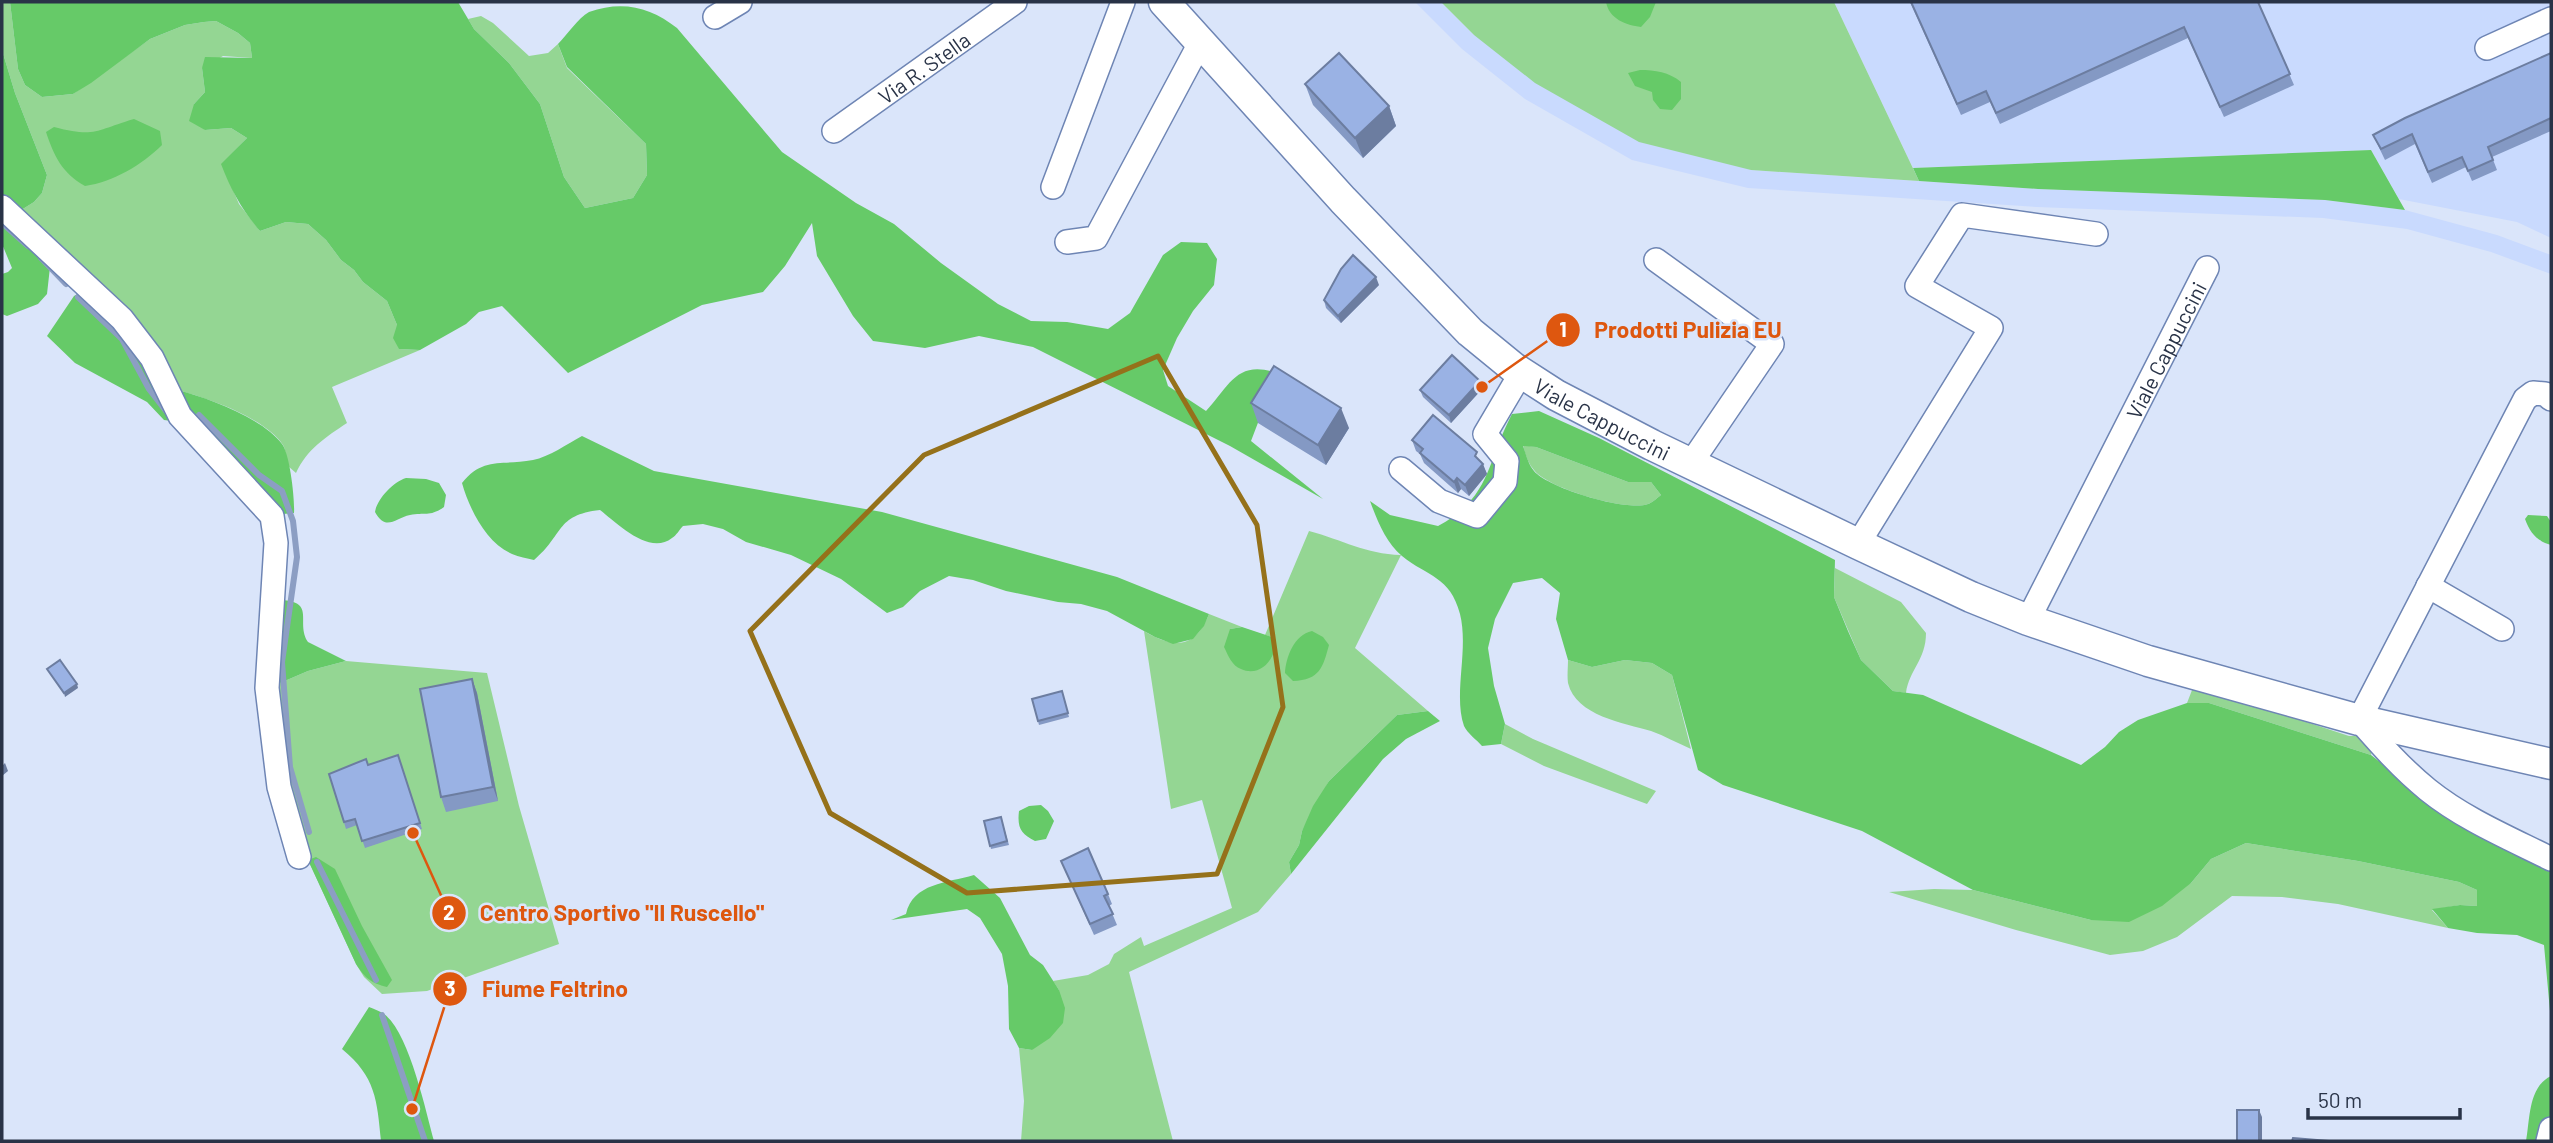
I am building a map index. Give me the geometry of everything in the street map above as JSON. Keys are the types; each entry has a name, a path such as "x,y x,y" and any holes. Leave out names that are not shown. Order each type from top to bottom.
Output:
{"street":[{"path":"715,17 740,2"},
{"name":"Via R. Stella","path":"834,131 1015,2"},
{"path":"1053,187 1123,2"},
{"name":"Viale Cappuccini","path":"1164,2 1343,200 1470,332 1521,373 1556,395 1858,544 1970,597 2028,620 2148,661 2359,720 2551,764"},
{"path":"2487,48 2551,19"},
{"path":"1067,242 1096,238 1200,43"},
{"path":"2,207 122,319 152,358 180,416 272,516 276,543 267,688 278,787 299,858"},
{"path":"1858,544 1991,328 1917,286 1962,215 2096,234"},
{"path":"1656,260 1772,344 1691,463"},
{"name":"Viale Cappuccini","path":"2028,620 2207,268"},
{"path":"1401,469 1439,501 1477,516 1505,482 1507,461 1485,434 1521,373"},
{"path":"2551,399 2545,394 2533,393 2525,399 2359,720 2388,753 2428,790 2481,824 2551,859"},
{"path":"2428,586 2502,629"},
{"path":"2549,1141 2551,1129"}],"highlighted area":[{"path":"1158,356 1257,525 1283,707 1217,874 967,893 830,813 750,631 924,455"}],"shaded area":[{"path":"1415,2 1441,2 1474,35 1751,170 2038,189 2325,200 2405,210 2497,235 2551,255 2551,274 2491,252 2407,229 2323,218 2037,207 1748,188 1632,160 1525,99 1462,49"},
{"path":"1834,2 2551,2 2551,238 2517,222 2399,199 2371,150 1913,168"}],"green space":[{"path":"2,2 10,2 18,69 25,85 42,97 73,94 150,39 185,25 216,21 250,43 252,58 223,56 202,68 205,92 194,104 205,130 231,128 247,138 222,164 239,204 260,231 286,222 308,224 363,282 387,301 397,325 399,349 420,350 332,387 347,423 311,450 296,473 288,466 283,445 263,426 235,410 177,390 170,369 159,351 18,212 42,193 47,175 15,93 2,50"},
{"path":"10,2 458,2 474,29 509,63 540,104 564,177 585,208 633,198 647,175 646,144 567,67 558,44 585,15 601,8 624,6 657,15 677,28 782,152 856,203 894,224 941,263 998,304 1031,321 1067,322 1108,329 1130,313 1163,255 1181,242 1207,243 1217,259 1214,285 1193,311 1177,338 1163,370 1168,386 1206,411 1228,384 1243,372 1263,370 1277,373 1251,441 1323,499 1230,446 1033,347 979,336 925,348 873,341 853,316 817,256 812,223 785,266 763,292 702,305 568,373 502,306 479,312 466,324 420,350 399,349 393,338 397,325 387,301 363,282 308,224 286,222 260,231 248,215 221,164 247,138 231,128 205,130 189,121 194,104 205,92 202,68 205,57 252,58 250,43 216,21 185,25 150,39 73,94 42,97 25,85 18,69"},
{"path":"1441,2 1834,2 1919,181 1751,170 1639,142 1535,83 1474,35"},
{"path":"1606,2 1656,2 1650,17 1641,27 1614,17"},
{"path":"481,16 493,23 529,56 548,53 558,44 567,68 646,144 647,175 633,198 585,208 564,177 540,104 509,63 474,29 468,19"},
{"path":"2,50 15,93 47,175 42,193 18,212 2,202"},
{"path":"1640,70 1662,72 1681,82 1681,99 1672,110 1660,109 1653,100 1652,92 1635,86 1628,73"},
{"path":"134,119 160,131 162,145 127,172 85,186 60,163 46,132 54,127 79,132 96,131"},
{"path":"2371,150 2405,210 2325,200 2038,189 1919,181 1913,168"},
{"path":"2,211 45,251 50,267 47,294 38,304 7,316 2,314 2,274 12,268 2,244"},
{"path":"81,292 121,327 180,422 164,420 147,402 75,363 47,336 74,296"},
{"path":"177,390 234,410 262,426 282,444 293,488 294,513 283,514 275,510 197,429"},
{"path":"1539,411 1599,438 1835,560 1834,597 1848,631 1861,660 1893,691 1923,695 2081,765 2105,747 2119,732 2138,720 2187,703 2209,703 2371,755 2432,803 2549,867 2551,1022 2544,945 2517,935 2448,928 2432,909 2460,905 2477,906 2477,890 2459,882 2358,861 2246,843 2211,859 2191,883 2162,906 2129,922 2091,920 1973,890 1862,831 1723,785 1698,770 1672,675 1652,663 1625,660 1592,667 1568,660 1556,619 1560,593 1542,578 1513,583 1495,619 1488,648 1494,686 1505,724 1501,744 1482,746 1465,729 1461,713 1463,642 1456,601 1444,584 1396,551 1383,531 1370,501 1390,515 1438,526 1455,515 1478,491 1512,414","holes":["1523,446 1536,447 1628,482 1651,482 1661,495 1650,503 1638,506 1606,502 1571,491 1542,478 1534,471"]},
{"path":"582,436 654,471 882,512 1117,577 1209,614 1204,626 1193,639 1173,644 1107,611 1006,591 973,580 949,576 920,591 903,607 887,613 841,579 791,555 746,542 723,529 703,524 683,526 672,538 653,543 634,536 600,510 575,516 567,521 534,560 503,549 480,524 462,483 486,465 539,458"},
{"path":"1523,445 1536,447 1628,482 1651,482 1661,495 1650,503 1638,506 1606,502 1570,491 1534,470"},
{"path":"406,478 439,483 446,495 444,507 431,513 410,515 387,523 375,512 379,502 391,487"},
{"path":"2528,515 2547,516 2551,522 2551,545 2538,539 2532,532 2525,519"},
{"path":"1309,531 1365,549 1401,555 1355,648 1428,711 1397,715 1329,781 1289,862 1291,874 1258,912 1129,972 1173,1141 1021,1141 1024,1101 1019,1048 1032,1050 1059,990 1053,981 1088,975 1109,964 1114,954 1141,937 1144,946 1232,908 1202,800 1171,809 1144,631 1174,643 1190,640 1203,626 1209,614 1242,627 1230,629 1275,638 1265,635"},
{"path":"1835,568 1901,602 1926,633 1923,651 1906,693 1893,691 1861,660 1834,597"},
{"path":"277,600 290,601 301,608 308,642 346,661 308,671 273,686"},
{"path":"1242,627 1275,638 1271,659 1255,671 1238,668 1224,647 1230,629"},
{"path":"1312,631 1323,637 1329,645 1325,660 1315,675 1293,681 1285,673 1289,654 1300,637"},
{"path":"1568,660 1592,667 1625,660 1652,663 1672,675 1691,749 1651,731 1591,711 1573,694 1568,683"},
{"path":"346,661 487,673 519,806 559,944 427,991 382,994 364,977 308,860 284,785 273,686 308,671"},
{"path":"2194,685 2349,736 2364,736 2375,742 2371,755 2209,703 2187,703"},
{"path":"1428,711 1440,721 1406,739 1383,759 1291,874 1289,862 1299,845 1313,806 1329,781 1397,715"},
{"path":"1505,724 1533,739 1656,791 1647,804 1544,766 1501,744"},
{"path":"1041,805 1054,821 1046,839 1035,841 1021,830 1019,811 1029,806"},
{"path":"2246,843 2358,861 2459,882 2477,890 2477,906 2460,905 2432,910 2448,928 2338,904 2282,897 2232,896 2177,937 2143,951 2110,955 1889,892 1973,890 2091,920 2191,883 2211,859"},
{"path":"316,857 335,869 392,980 387,987 369,979 356,964 308,860"},
{"path":"974,875 1000,898 1030,955 1043,965 1059,990 1065,1008 1063,1023 1050,1038 1032,1050 1019,1048 1009,1029 1008,986 1002,954 980,918 967,909 891,920 906,914 910,904 923,890"},
{"path":"369,1007 384,1014 401,1037 409,1054 434,1141 381,1141 373,1090 362,1069 342,1049"},
{"path":"2551,1076 2551,1141 2526,1141 2534,1096 2543,1081"}],"building":[{"path":"1911,2 2258,2 2290,74 2220,107 2184,27 1996,113 1986,91 1957,104"},
{"path":"1339,53 1389,106 1355,138 1305,84"},
{"path":"2551,53 2551,118 2488,147 2493,160 2468,171 2462,157 2428,172 2412,134 2381,149 2373,135 2405,118"},
{"path":"1353,255 1376,277 1338,316 1324,300 1341,269"},
{"path":"1452,355 1480,381 1449,415 1420,390"},
{"path":"1274,366 1341,408 1318,445 1251,403"},
{"path":"1433,415 1477,452 1475,456 1483,464 1465,485 1457,478 1454,482 1420,453 1423,449 1412,440"},
{"path":"60,660 77,684 64,693 47,669"},
{"path":"472,679 493,787 441,797 420,689"},
{"path":"1062,691 1068,713 1038,721 1032,699"},
{"path":"398,755 420,823 362,841 355,819 344,822 329,774 366,759 368,765"},
{"path":"1001,817 1007,841 990,846 984,821"},
{"path":"1088,848 1108,894 1104,896 1113,914 1090,924 1061,861"},
{"path":"2237,1110 2259,1110 2259,1141 2237,1141"},
{"path":"2293,1138 2329,1141 2292,1141"}],"waterway":[{"path":"2,223 28,246"},
{"path":"41,258 66,284"},
{"path":"78,297 122,339 149,389 166,411"},
{"path":"199,415 259,475 282,491 293,521 297,557 282,662 290,767 309,832"},
{"path":"317,862 376,980"},
{"path":"382,1015 425,1141"}],"place":[{"name":"Prodotti Pulizia EU","path":"1482,387"},
{"name":"Centro Sportivo \"Il Ruscello\"","path":"413,833"},
{"name":"Fiume Feltrino","path":"412,1109"}]}
